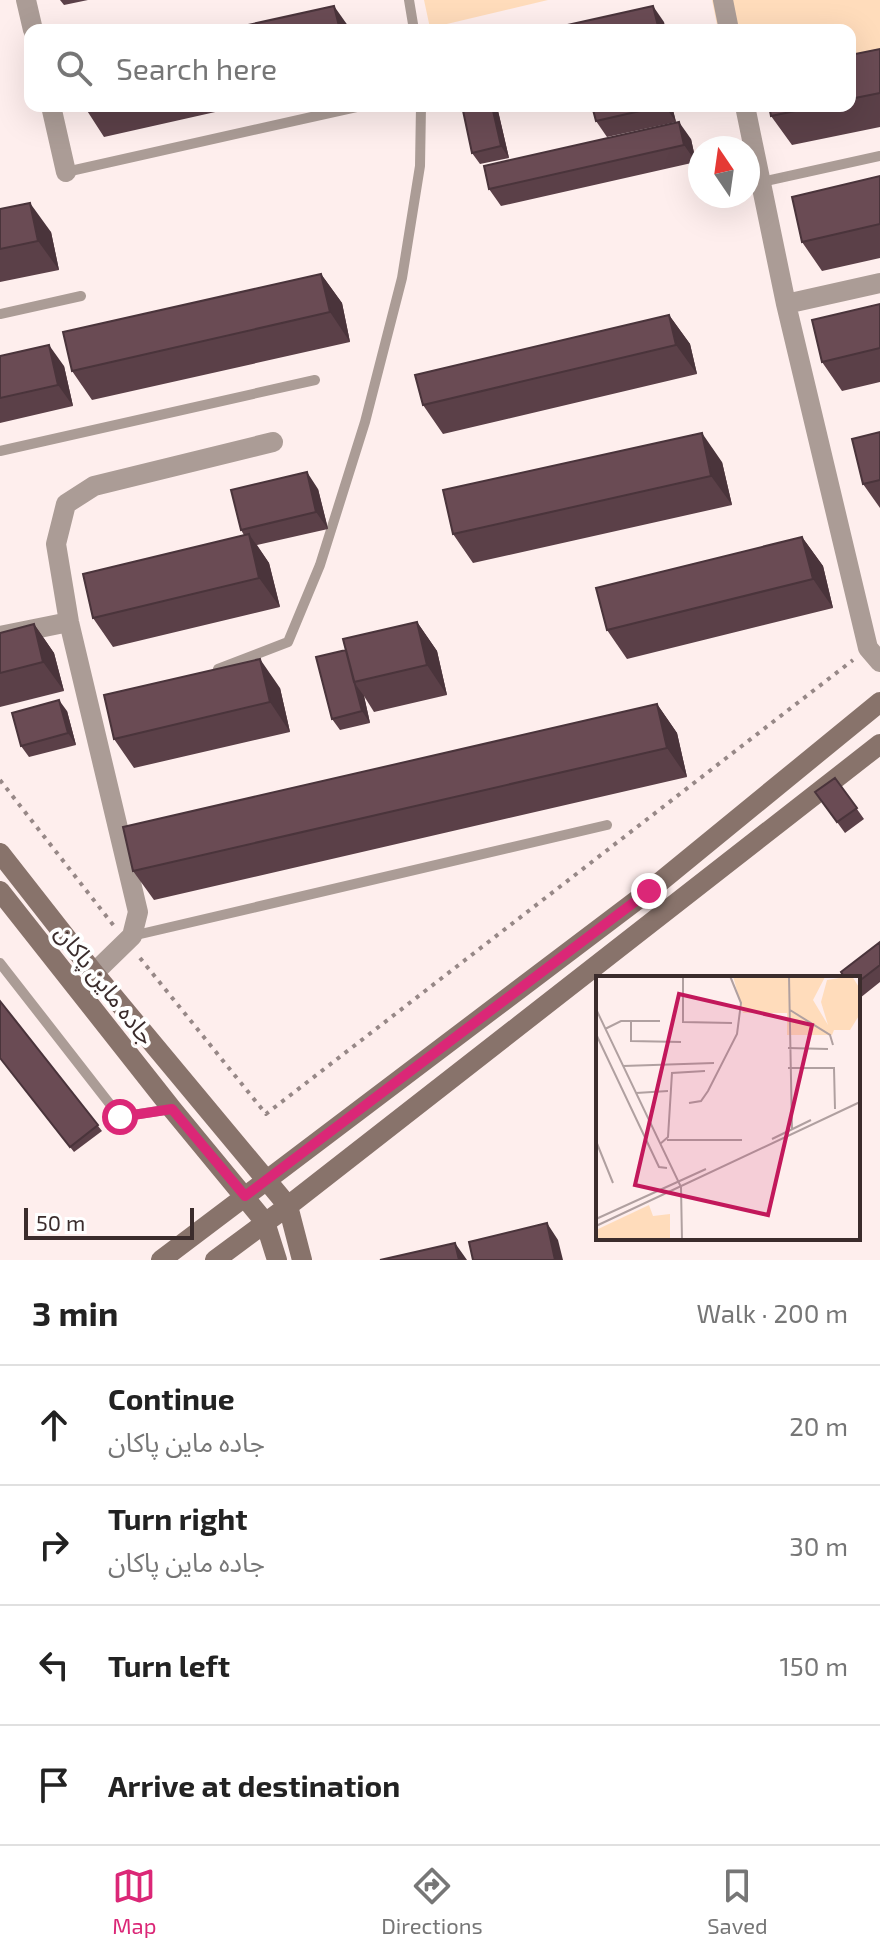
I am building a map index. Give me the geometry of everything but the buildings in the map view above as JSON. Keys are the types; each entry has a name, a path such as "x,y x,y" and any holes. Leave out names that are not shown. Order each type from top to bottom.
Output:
{"main road":[{"path":"161,1260 649,891 880,702"},
{"path":"215,1260 880,744"},
{"path":"0,853 94,973 288,1206 302,1260"},
{"name":"جاده ماین پاکان","path":"0,891 265,1222"},
{"path":"265,1222 277,1260"}],"street":[{"path":"26,0 32,24"},
{"path":"723,0 728,24"},
{"path":"52,112 66,172"},
{"path":"746,112 786,304 874,655"},
{"path":"786,304 880,283"},
{"path":"94,973 129,939 138,912 69,622 56,544 66,504 94,486 273,442"},
{"path":"0,636 69,622"}],"lane":[{"path":"409,0 413,24"},
{"path":"66,172 334,112"},
{"path":"218,669 288,642 320,565 365,422 402,278 420,166 421,112"},
{"path":"761,182 880,156"},
{"path":"0,314 81,296"},
{"path":"0,451 315,380"},
{"path":"129,939 607,825"},
{"path":"0,963 120,1117 172,1109"}],"path":[{"path":"0,780 266,1114 874,655"}],"shaded area":[{"path":"424,0 548,0 447,24 429,24"},
{"path":"712,0 880,0 880,67 856,73 856,24 717,24"}],"route":[{"path":"120,1117 172,1109 245,1196 649,891"}]}
